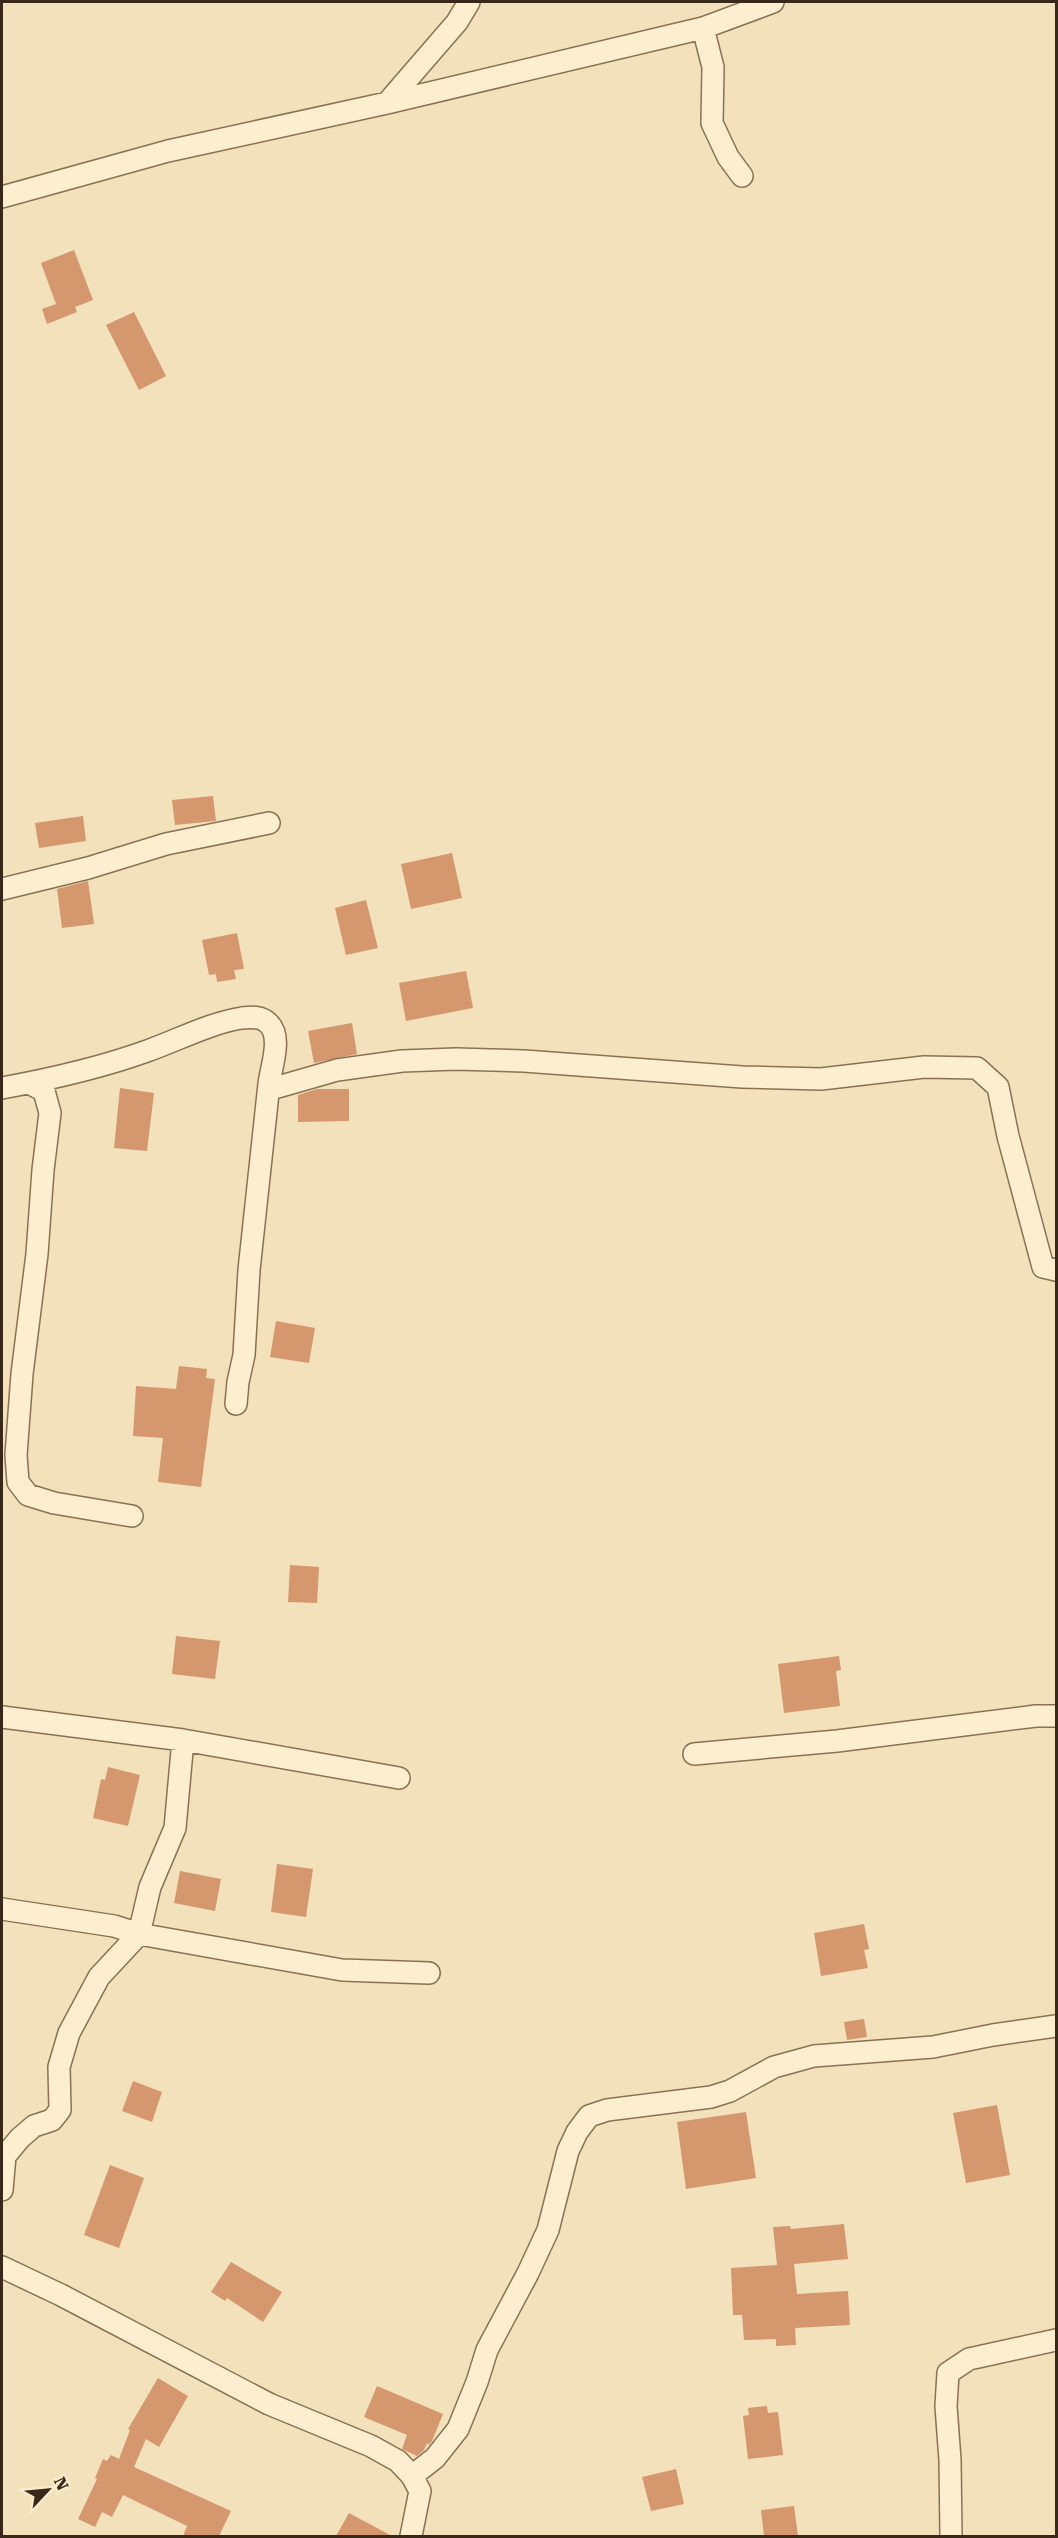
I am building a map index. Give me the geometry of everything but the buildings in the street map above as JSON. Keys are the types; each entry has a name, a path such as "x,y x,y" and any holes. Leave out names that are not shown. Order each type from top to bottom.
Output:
{"street":[{"path":"387,103 457,22 470,2"},
{"path":"2,197 168,151 387,103 703,28 773,2"},
{"path":"703,28 713,67 712,123 728,157 742,176"},
{"path":"2,890 88,868 166,844 269,823"},
{"path":"2,1088 72,1074 241,1018 256,1017 268,1022 274,1031 275,1053 268,1084 249,1270 244,1355 236,1404"},
{"path":"268,1084 278,1087 348,1068 402,1061 456,1059 524,1061 742,1077 821,1079 924,1067 977,1068 998,1087 1034,1241 1043,1267 1056,1270"},
{"path":"29,1083 44,1091 50,1113 37,1254 22,1374 16,1455 18,1482 28,1495 132,1516"},
{"path":"694,1754 837,1741 1036,1716 1056,1716"},
{"path":"2,1717 183,1740 399,1778"},
{"path":"2,2190 5,2156 34,2126 52,2120 60,2110 59,2067 69,2033 99,1977 140,1934 150,1887 175,1828 183,1740"},
{"path":"2,1909 114,1926 140,1934 342,1970 429,1973"},
{"path":"412,2476 435,2458 458,2429 487,2350 548,2230 568,2151 577,2132 589,2116 607,2110 711,2097 730,2091 774,2067 814,2056 933,2047 1056,2026"},
{"path":"2,2267 61,2295 269,2404 371,2446 398,2461 412,2476 420,2491 411,2536"},
{"path":"951,2536 950,2460 946,2406 948,2373 969,2359 1056,2340"}]}
